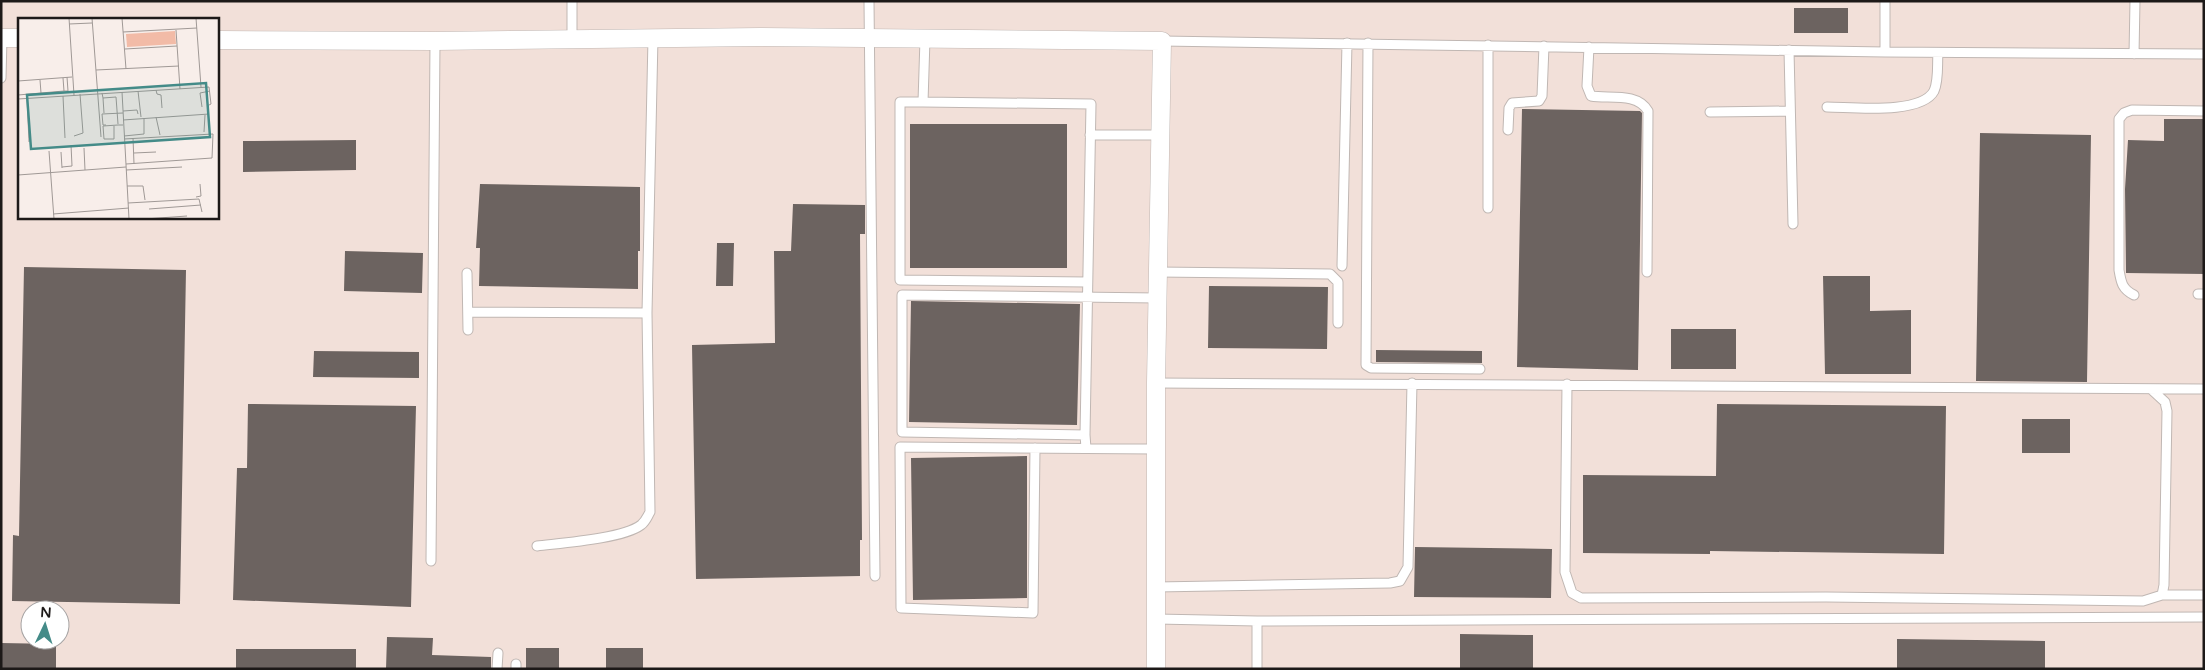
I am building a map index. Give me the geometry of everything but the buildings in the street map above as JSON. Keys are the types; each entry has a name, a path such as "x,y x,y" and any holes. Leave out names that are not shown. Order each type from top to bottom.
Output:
{"street":[{"path":"219,40 435,41 653,38 925,38 1162,41 1157,272 1156,669"}],"lane":[{"path":"572,1 572,40"},
{"path":"869,1 875,576"},
{"path":"1885,1 1885,52"},
{"path":"2134,54 2135,1"},
{"path":"1,78 7,38"},
{"path":"537,546 600,537 640,526 646,520 650,507 647,313 653,38"},
{"path":"923,102 925,38"},
{"path":"431,561 435,41"},
{"path":"1162,41 1885,52 2204,54"},
{"path":"1342,266 1347,43"},
{"path":"1368,43 1366,365 1371,368 1480,369"},
{"path":"1488,45 1488,208"},
{"path":"1508,130 1509,108 1512,104 1539,101 1542,96 1544,46"},
{"path":"1589,47 1587,92 1591,96 1635,100 1644,105 1648,111 1647,272"},
{"path":"1789,50 1793,224"},
{"path":"1827,107 1894,107 1921,102 1933,92 1936,84 1938,52"},
{"path":"1086,448 1091,104 900,102 900,280 1087,282"},
{"path":"2134,296 2126,291 2122,285 2119,270 2119,119 2124,113 2132,110 2204,111"},
{"path":"1710,112 1790,111"},
{"path":"1090,136 1159,135"},
{"path":"1157,272 1330,274 1338,282 1338,323"},
{"path":"468,273 468,330"},
{"path":"1085,435 902,432 902,295 1157,298"},
{"path":"468,312 647,313"},
{"path":"1156,383 2204,389"},
{"path":"1156,587 1400,580 1408,567 1412,383"},
{"path":"1567,384 1564,572 1572,593 1581,598 1826,597 2143,601 2162,595 2204,595"},
{"path":"2152,390 2165,402 2167,412 2164,584 2162,595"},
{"path":"1035,448 1033,613 901,608 900,447 1086,448 1156,450"},
{"path":"1156,619 1257,621 2204,617"},
{"path":"1257,621 1257,669"},
{"path":"497,669 498,653"}],"shaded area":[{"path":"1,1 2204,1 2204,669 1,669"}]}
